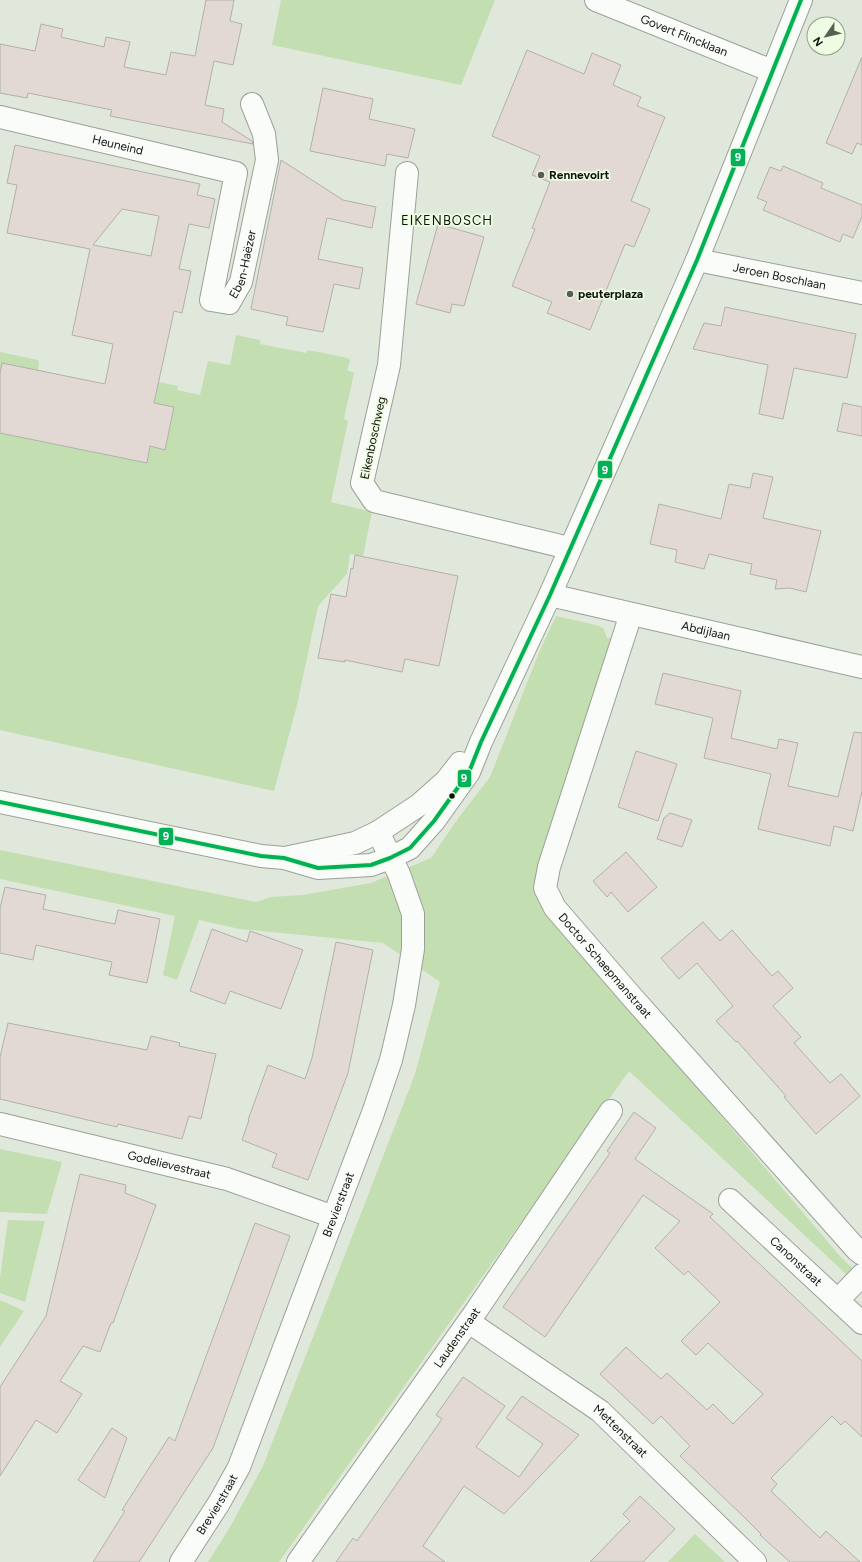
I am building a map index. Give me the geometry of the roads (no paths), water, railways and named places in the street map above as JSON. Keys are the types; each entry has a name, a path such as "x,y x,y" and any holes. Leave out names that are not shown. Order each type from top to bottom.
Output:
{"street":[{"name":"Govert Flincklaan","path":"596,0 772,71"},
{"path":"0,802 261,856 284,858 318,868 371,865 410,848 434,821 469,772 481,742 550,595 697,260 801,0"},
{"name":"Eben-Haëzer","path":"236,173 211,300 229,303 241,282 267,160 264,134 252,104"},
{"name":"Heuneind","path":"0,117 236,173"},
{"name":"Eikenboschweg","path":"407,172 389,365 362,483 374,501 570,548"},
{"name":"Jeroen Boschlaan","path":"697,260 862,293"},
{"name":"Abdijlaan","path":"550,595 862,667"},
{"name":"Doctor Schaepmanstraat","path":"631,614 549,867 545,888 555,908 632,997 862,1254"},
{"path":"284,858 355,843 378,832 419,805 446,781 459,763 481,742"},
{"name":"Brevierstraat","path":"181,1562 239,1467 334,1217 391,1060 404,1005 413,949 413,914 399,874 378,832"},
{"name":"Laudenstraat","path":"298,1562 468,1322 611,1111"},
{"name":"Godelievestraat","path":"0,1124 227,1180 334,1217"},
{"name":"Canonstraat","path":"730,1200 862,1323"},
{"path":"838,1300 862,1275"},
{"name":"Mettenstraat","path":"468,1322 600,1411 756,1562"}],"place":[{"name":"Rennevoirt","path":"541,175"},
{"name":"peuterplaza","path":"570,294"}],"district":[{"name":"EIKENBOSCH","path":"447,220"}]}
